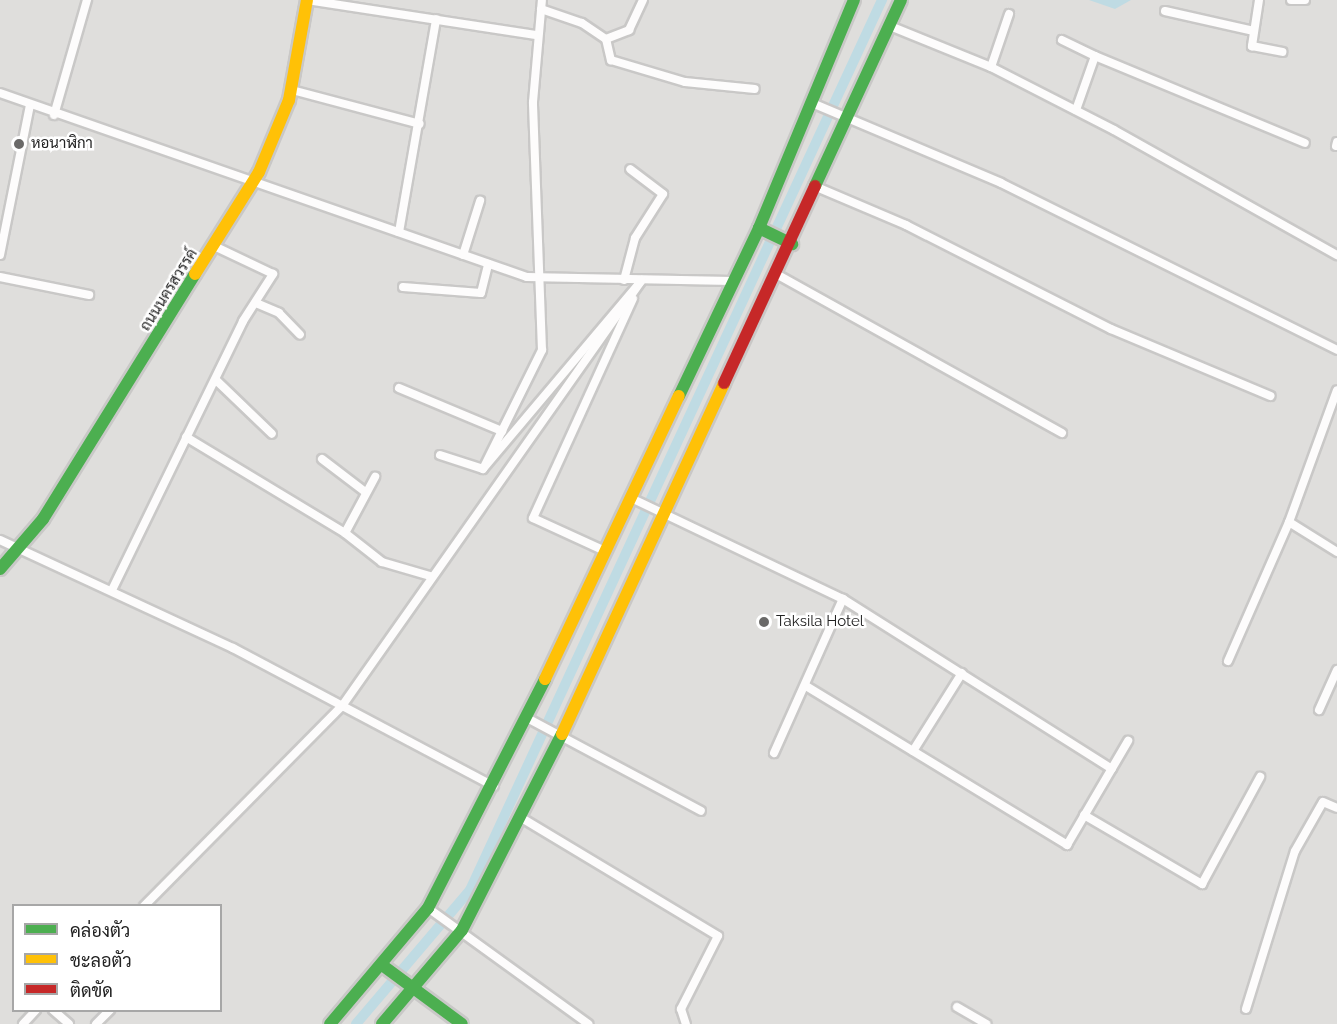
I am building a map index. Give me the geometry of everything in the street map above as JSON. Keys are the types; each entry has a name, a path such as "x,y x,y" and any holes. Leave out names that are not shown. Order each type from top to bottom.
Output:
{"street":[{"path":"54,114 87,0"},
{"path":"307,0 537,34"},
{"name":"ถนนนครสวรรค์","path":"0,569 20,549 253,184 292,90 307,0"},
{"path":"606,39 629,30 643,0"},
{"path":"330,1024 428,908 494,786 759,228 853,0"},
{"path":"382,1024 462,930 520,817 561,736 819,188 902,0"},
{"path":"1259,0 1252,46 1282,52"},
{"path":"1290,0 1305,0"},
{"path":"483,469 542,350 542,279 533,102 541,5 582,23 606,39 611,60 646,73 755,88"},
{"path":"1165,11 1254,31"},
{"path":"991,67 1010,15"},
{"path":"399,232 420,124 436,19"},
{"path":"890,26 991,67 1076,110 1337,255"},
{"path":"1062,40 1095,56 1305,143"},
{"path":"1076,110 1095,56"},
{"path":"292,90 420,124"},
{"path":"0,93 54,114 171,149 253,184 488,264 542,279 732,281"},
{"path":"812,103 1001,183 1337,350"},
{"path":"0,255 30,105"},
{"path":"624,280 634,238 663,194 630,169"},
{"path":"819,188 906,225 1102,324 1270,396"},
{"path":"463,255 480,201"},
{"path":"759,228 792,244"},
{"path":"112,590 186,437 218,381 256,303 273,274 214,246"},
{"path":"403,287 481,293 488,264"},
{"path":"778,275 1062,433"},
{"path":"0,277 89,295"},
{"path":"483,469 642,280"},
{"path":"605,551 533,518 642,280"},
{"path":"146,904 342,706 430,576 642,280"},
{"path":"256,303 279,313 300,335"},
{"path":"218,381 272,434"},
{"path":"399,388 502,431"},
{"path":"1228,662 1289,522 1337,390"},
{"path":"186,437 345,533 382,562 430,576"},
{"path":"440,455 483,469"},
{"path":"322,459 364,491"},
{"path":"345,533 364,491 375,477"},
{"path":"631,498 843,599 1112,769"},
{"path":"1289,522 1337,552"},
{"path":"0,540 112,590 494,786"},
{"path":"774,753 806,686 843,599"},
{"path":"1319,710 1337,670"},
{"path":"913,751 962,673"},
{"path":"806,686 1067,845 1128,741"},
{"path":"527,718 701,811"},
{"path":"1084,815 1202,884 1260,777"},
{"path":"1246,1009 1295,852 1323,802 1337,808"},
{"path":"520,817 718,936 681,1009 686,1024"},
{"path":"428,908 462,930 588,1024"},
{"path":"382,965 462,1024"},
{"path":"957,1007 986,1024"},
{"path":"23,1024 35,1012"},
{"path":"54,1012 69,1024"},
{"path":"96,1024 109,1012"}],"shaded area":[{"path":"0,0 1337,0 1337,1024 0,1024"}],"water":[{"path":"1089,0 1131,0 1115,9"}],"waterway":[{"path":"356,1024 470,890 882,0"}],"traffic: fast":[{"path":"679,396 759,228 854,0"},
{"path":"815,186 901,0"},
{"path":"759,228 792,244"},
{"path":"0,569 43,519 195,274"},
{"path":"330,1024 428,908 545,679"},
{"path":"382,1024 462,930 562,734"},
{"path":"382,965 462,1024"}],"traffic: slow":[{"path":"195,274 259,172 289,100 307,0"},
{"path":"562,734 724,383"},
{"path":"545,679 679,396"}],"traffic: jam":[{"path":"724,383 815,186"}],"place":[{"name":"หอนาฬิกา","path":"19,144"},
{"name":"Taksila Hotel","path":"764,622"}]}
